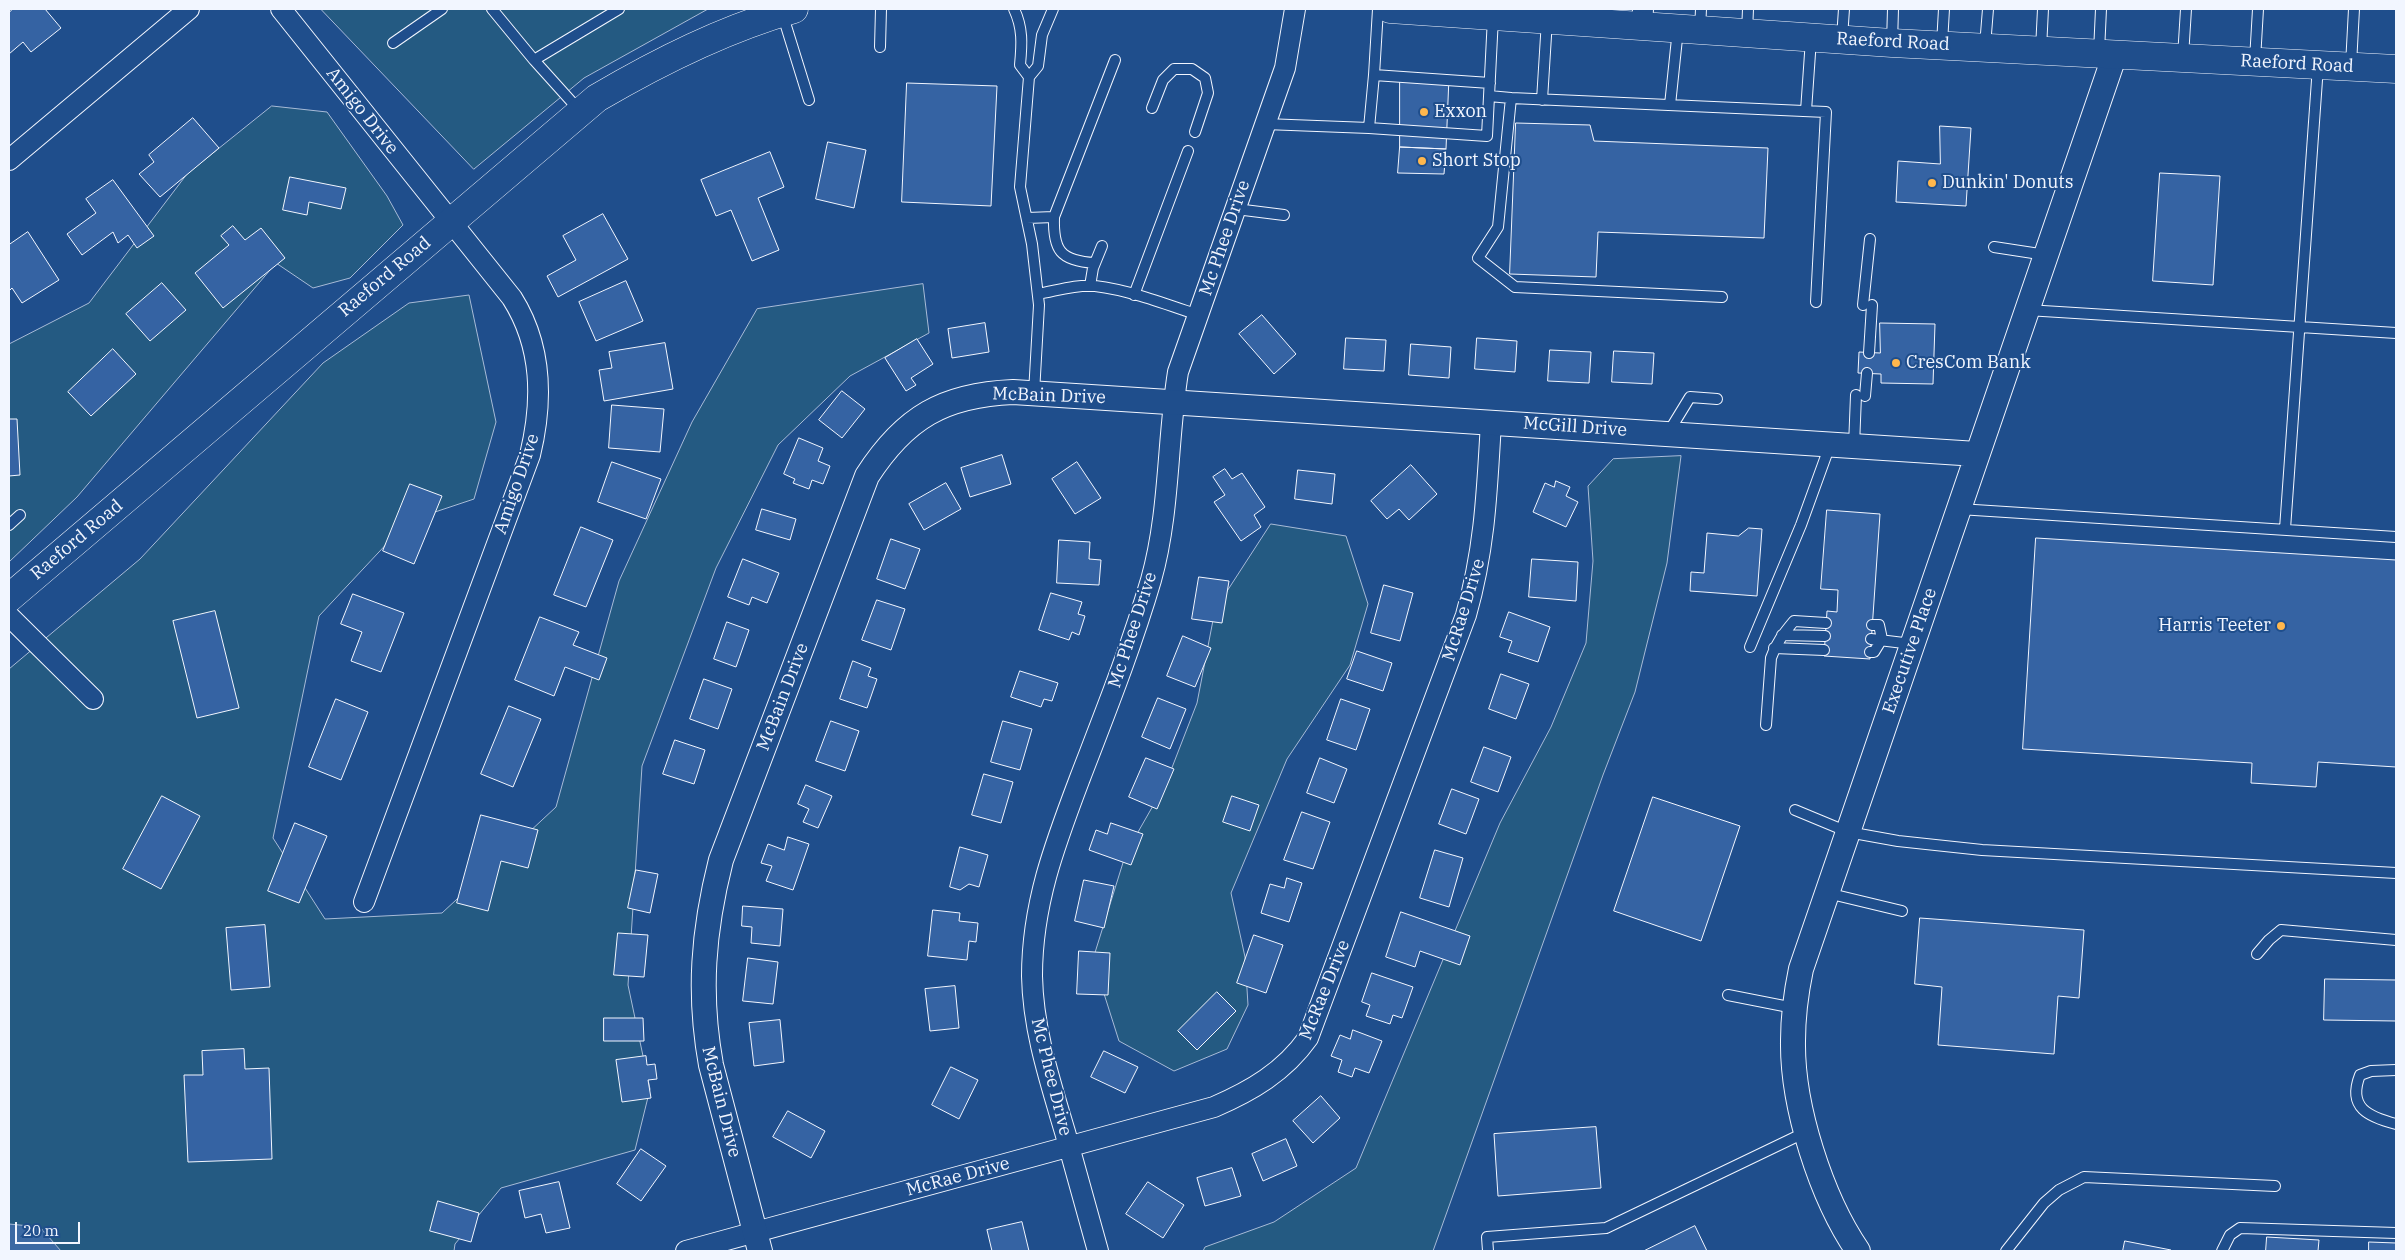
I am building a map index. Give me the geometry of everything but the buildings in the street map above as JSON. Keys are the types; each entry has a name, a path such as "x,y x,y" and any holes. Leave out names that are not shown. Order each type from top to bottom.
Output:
{"main road":[{"name":"Raeford Road","path":"9,598 597,98 648,68 715,36 788,10"},
{"name":"Raeford Road","path":"1413,10 1493,16 1541,14 1693,22 1748,21 1811,37 1892,43 2396,69"}],"street":[{"path":"9,160 189,9"},
{"name":"Amigo Drive","path":"281,9 512,298 526,324 538,368 537,426 530,455 364,902"},
{"name":"Mc Phee Drive","path":"1098,1251 1045,1065 1036,1021 1032,977 1034,933 1041,889 1054,847 1134,634 1152,577 1163,519 1173,401 1178,372 1285,68 1295,9"},
{"name":"Executive Place","path":"1858,1251 1824,1186 1807,1132 1797,1086 1792,1042 1794,1008 1801,969 2046,255 2106,53"},
{"name":"McBain Drive","path":"757,1242 711,1065 706,1036 703,992 704,947 710,904 721,860 867,476 883,451 904,430 941,406 984,393 1034,393 1173,401"},
{"name":"McGill Drive","path":"1173,401 1977,454"},
{"name":"McRae Drive","path":"686,1251 757,1242 1069,1147 1214,1107 1241,1096 1266,1080 1289,1061 1308,1038 1466,615 1481,558 1485,528 1491,422"},
{"path":"9,616 93,698"}],"lane":[{"path":"393,43 442,9"},
{"path":"492,9 580,112"},
{"path":"534,60 619,9"},
{"path":"880,47 881,9"},
{"path":"1014,9 1020,23 1022,38 1020,65 1029,77"},
{"path":"1034,393 1038,294 1032,244 1020,187 1029,77 1038,66 1042,35 1053,9"},
{"path":"1370,128 1378,9"},
{"path":"1842,39 1844,9"},
{"path":"1892,43 1893,9"},
{"path":"1942,45 1944,9"},
{"path":"1985,47 1988,9"},
{"path":"2041,50 2043,9"},
{"path":"2101,9 2106,53"},
{"path":"2183,58 2186,9"},
{"path":"2255,62 2258,9"},
{"path":"2350,66 2354,9"},
{"path":"788,10 809,100"},
{"path":"1541,14 1542,100"},
{"path":"1265,124 1370,128 1487,136 1493,16"},
{"path":"1670,105 1693,22"},
{"path":"1806,111 1811,37"},
{"path":"1095,263 1080,262 1064,255 1053,238 1054,217 1115,60"},
{"path":"2285,529 2318,65"},
{"path":"1152,108 1162,80 1174,69 1192,69 1205,78 1208,93 1195,132"},
{"path":"1374,75 1490,84"},
{"path":"1489,96 1826,112 1816,302"},
{"path":"1511,98 1498,227 1478,258 1515,287 1722,297"},
{"path":"1134,295 1188,151"},
{"path":"1236,209 1284,215"},
{"path":"1027,218 1054,217"},
{"path":"1869,352 1870,239"},
{"path":"1090,286 1095,263 1102,246"},
{"path":"1994,246 2046,255"},
{"path":"1038,294 1090,286 1161,302 1198,315"},
{"path":"2027,310 2396,333"},
{"path":"1854,446 1861,395 1867,373"},
{"path":"1668,434 1690,397 1717,399"},
{"path":"1750,647 1801,525 1830,444"},
{"path":"1958,509 2396,536"},
{"path":"9,524 20,515"},
{"path":"1766,726 1770,658 1774,648 1794,621 1826,623"},
{"path":"1870,652 1874,652 1879,625 1872,625"},
{"path":"1782,635 1825,636"},
{"path":"1876,639 1912,644"},
{"path":"1774,648 1824,650"},
{"path":"1795,810 1848,832 1898,841 1982,850 2396,873"},
{"path":"1827,893 1902,911"},
{"path":"2257,954 2281,930 2396,940"},
{"path":"1728,995 1794,1008"},
{"path":"2396,1070 2371,1071 2360,1075 2356,1086 2356,1099 2366,1114 2396,1124"},
{"path":"1488,1251 1487,1237 1606,1228 1731,1166 1807,1132"},
{"path":"2006,1251 2044,1203 2059,1190 2084,1177 2275,1186"},
{"path":"2222,1251 2230,1235 2240,1228 2396,1233"}],"shaded area":[{"path":"321,9 708,9 584,78 474,169"},
{"path":"272,106 327,112 387,196 403,225 350,278 313,288 276,263 77,497 9,562 9,344 89,303 187,174"},
{"path":"923,284 929,333 850,376 778,445 716,568 642,766 628,985 650,1089 635,1150 501,1188 455,1244 454,1251 9,1251 9,669 140,559 323,363 409,303 469,295 496,422 474,499 408,521 319,616 273,838 325,919 442,913 556,807 619,581 692,422 757,309"},
{"path":"1681,456 1667,563 1635,692 1603,775 1433,1251 1203,1251 1205,1247 1274,1222 1356,1168 1500,823 1551,727 1586,643 1593,561 1588,486 1613,459"},
{"path":"1271,524 1346,536 1368,604 1350,665 1287,759 1231,893 1245,957 1248,1005 1227,1049 1174,1071 1119,1041 1093,959 1126,853 1166,783 1197,703 1215,610"},
{"path":"9,1224 40,1227 61,1251 9,1251"}],"place":[{"name":"Exxon","path":"1424,112"},
{"name":"Short Stop","path":"1422,161"},
{"name":"Dunkin' Donuts","path":"1932,183"},
{"name":"CresCom Bank","path":"1896,363"},
{"name":"Harris Teeter","path":"2281,626"}]}
